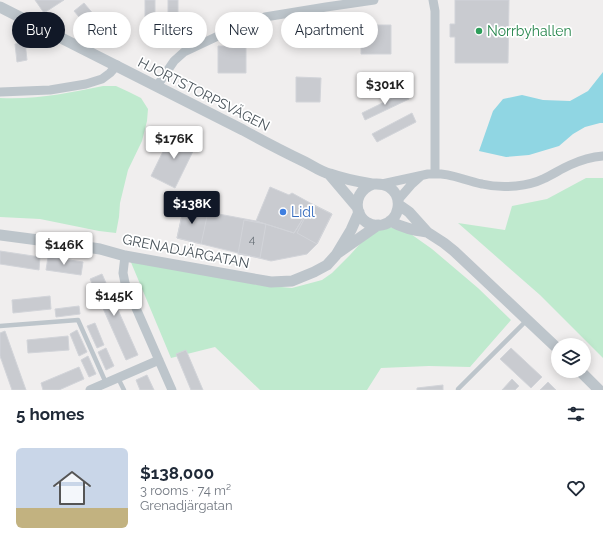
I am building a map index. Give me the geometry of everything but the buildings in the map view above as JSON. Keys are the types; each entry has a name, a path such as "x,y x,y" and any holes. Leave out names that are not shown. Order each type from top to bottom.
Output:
{"street":[{"path":"157,86 174,61 184,52 218,36 265,17 326,6 374,0"},
{"path":"433,0 435,11 435,174"},
{"name":"HJORTSTORPSVÄGEN","path":"0,7 117,65 329,174 391,188 397,196 398,202 427,232 454,251 551,342"},
{"path":"0,92 50,90 86,84 102,79 117,65"},
{"path":"358,209 357,202 361,192 365,188 378,184 428,174 435,174 452,175 489,186 519,186 543,179 584,159 603,156"},
{"name":"HJORTSTORPSVÄGEN","path":"329,174 358,209 365,221 378,225"},
{"path":"378,225 390,221 396,214 398,202 412,185 422,176"},
{"name":"GRENADJÄRGATAN","path":"0,235 46,240 100,249 125,256 271,282 292,281 327,265 336,255 350,230 358,209"},
{"name":"HJORTSTORPSVÄGEN","path":"390,221 408,229 427,232"},
{"name":"GRENADJÄRGATAN","path":"336,255 378,225"},
{"path":"125,256 123,273 125,283 172,390"},
{"path":"90,390 159,360"},
{"path":"587,378 599,390"}],"lane":[{"path":"0,326 78,320 106,383"},
{"path":"458,390 527,320"},
{"path":"118,378 124,390"}],"green space":[{"path":"103,86 116,86 141,98 148,109 147,121 142,141 128,170 120,203 116,233 40,219 0,217 0,98 39,97"},
{"path":"586,178 603,178 603,358 591,346 591,338 583,338 540,295 458,223 505,230 512,206 547,199"},
{"path":"375,223 408,232 432,249 478,288 511,320 470,367 429,366 381,368 367,390 260,390 215,347 171,358 130,260 259,285 292,288 322,280 332,273 368,235"}],"water":[{"path":"603,72 603,123 585,127 573,134 559,146 529,155 506,157 479,151 493,111 503,99 522,95 543,100 570,101 588,91"}],"place":[{"name":"Norrbyhallen","path":"479,31"},
{"name":"Lidl","path":"283,212"}]}
